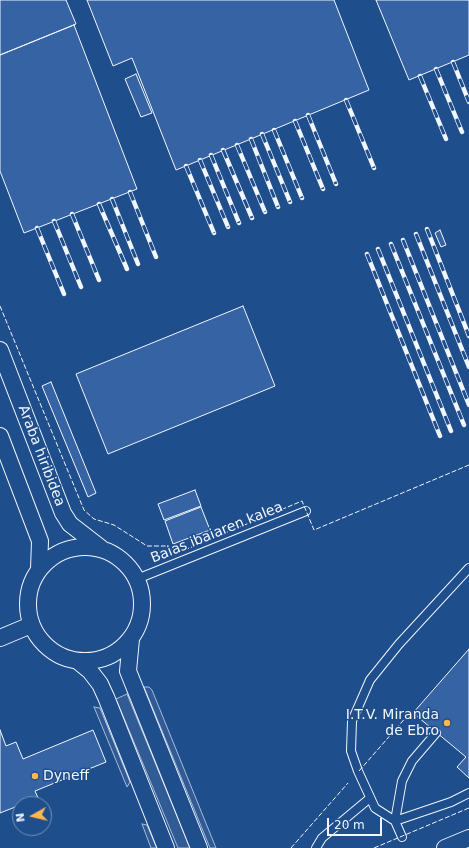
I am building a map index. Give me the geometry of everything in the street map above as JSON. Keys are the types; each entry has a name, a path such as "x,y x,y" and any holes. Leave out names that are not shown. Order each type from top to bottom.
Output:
{"street":[{"name":"Araba hiribidea","path":"0,350 63,513 70,524 101,548"},
{"path":"0,436 40,541 39,569"},
{"path":"84,546 101,548 115,555 127,565 137,579 142,596 142,611 138,626 131,639 116,653 98,660 79,662 64,658 50,650 39,639 31,625 27,606 30,587 39,569 51,557 67,549 84,546"},
{"path":"0,638 31,625"},
{"path":"131,639 128,671 200,848"},
{"path":"79,662 90,671 103,690 166,848"},
{"path":"445,848 469,838"}],"lane":[{"name":"Baias ibaiaren kalea","path":"137,579 306,511"},
{"path":"402,837 395,821 375,808 358,771 351,751 352,720 370,680 399,644 469,568"},
{"path":"395,821 402,781 412,761 436,733"},
{"path":"395,821 451,802 469,794"},
{"path":"316,848 322,838 370,798"}],"shaded area":[{"path":"144,687 149,687 152,690 216,848 210,848"},
{"path":"127,694 190,848 178,848 116,699"},
{"path":"94,707 100,708 130,782 127,787"},
{"path":"142,824 147,825 157,848 151,848"}],"building":[{"path":"0,0 66,0 76,24 0,55"},
{"path":"87,0 334,0 369,90 176,170 132,58 113,66"},
{"path":"376,0 469,0 469,55 409,80"},
{"path":"74,25 137,189 24,233 0,171 0,55"},
{"path":"136,74 152,113 141,117 125,79"},
{"path":"440,230 446,245 441,247 435,233"},
{"path":"243,306 275,386 108,454 76,374"},
{"path":"51,382 96,493 88,497 42,386"},
{"path":"195,490 201,506 164,520 158,504"},
{"path":"201,507 210,530 173,544 165,521"},
{"name":"I.T.V. Miranda de Ebro","path":"469,649 469,778 457,767 466,757 413,713"},
{"name":"Dyneff","path":"0,730 6,746 16,742 23,759 93,730 106,762 35,791 37,796 12,796 12,808 0,813"}],"railway":[{"path":"453,62 469,102"},
{"path":"436,69 462,132"},
{"path":"420,76 446,139"},
{"path":"346,100 374,168"},
{"path":"308,115 336,184"},
{"path":"295,121 323,189"},
{"path":"274,130 302,198"},
{"path":"262,134 290,202"},
{"path":"251,139 278,207"},
{"path":"237,145 265,212"},
{"path":"223,150 252,218"},
{"path":"211,155 239,223"},
{"path":"200,160 228,227"},
{"path":"186,166 214,233"},
{"path":"130,192 156,257"},
{"path":"112,199 138,264"},
{"path":"99,204 127,269"},
{"path":"72,214 99,280"},
{"path":"54,221 81,287"},
{"path":"37,228 64,294"},
{"path":"427,229 469,336"},
{"path":"416,234 469,367"},
{"path":"403,240 469,405"},
{"path":"391,244 464,425"},
{"path":"378,249 451,431"},
{"path":"367,254 440,436"}],"fence":[{"path":"0,306 84,510 94,519 114,525 147,546 168,546 175,554 302,501 314,530 469,465"},
{"path":"359,771 408,715"},
{"path":"291,848 348,783"},
{"path":"374,848 469,808"}],"place":[{"name":"I.T.V. Miranda de Ebro","path":"447,723"},
{"name":"Dyneff","path":"35,776"}]}
